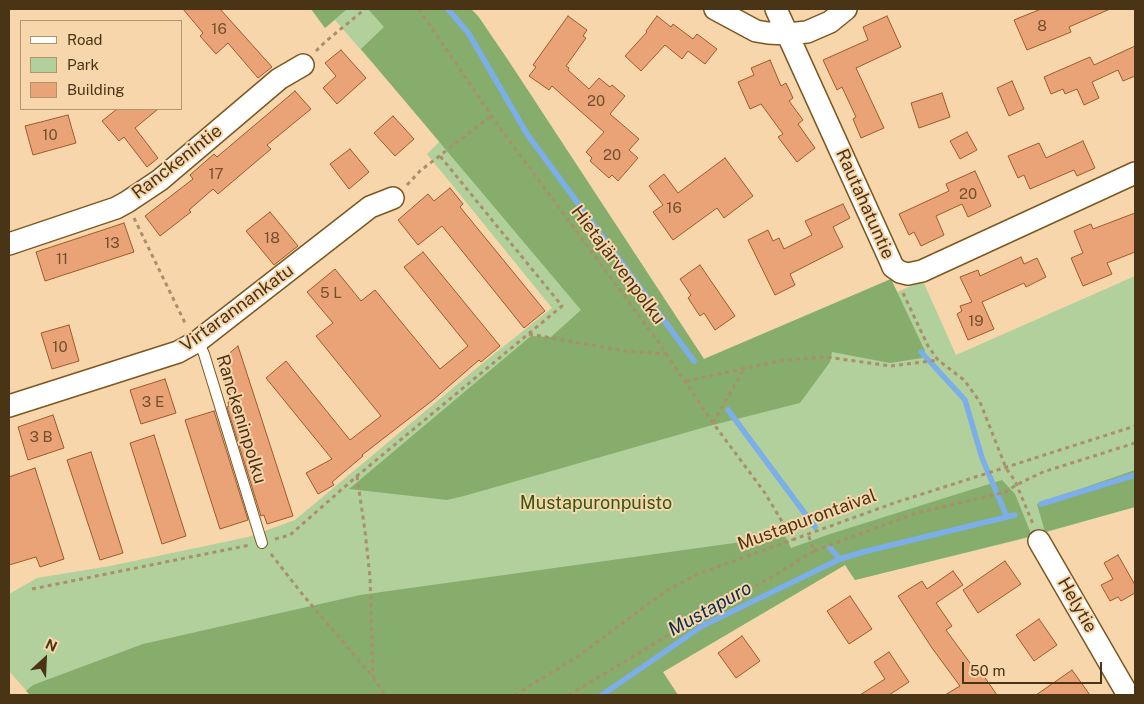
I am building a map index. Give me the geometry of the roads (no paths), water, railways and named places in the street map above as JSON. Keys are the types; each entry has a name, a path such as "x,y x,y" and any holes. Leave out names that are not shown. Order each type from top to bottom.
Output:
{"street":[{"path":"715,9 756,31 768,34 808,32 830,22 846,9"},
{"name":"Rautahatuntie","path":"776,9 893,267 900,272 908,274 922,271 1135,173"},
{"name":"Ranckenintie","path":"9,244 116,208 127,202 160,180 279,79 303,66"},
{"name":"Virtarannankatu","path":"9,406 178,352 198,341 370,208 393,198"},
{"name":"Helytie","path":"1039,541 1128,695"}],"lane":[{"name":"Ranckeninpolku","path":"198,341 204,354 262,543"}],"waterway":[{"path":"448,9 469,34 527,134 694,361"},
{"path":"921,352 965,400 982,458 1007,517"},
{"path":"728,410 815,527"},
{"path":"1041,504 1135,475"},
{"name":"Mustapuro","path":"602,695 702,626 840,559 1015,515"},
{"path":"830,548 840,559"}],"park label":[{"name":"Mustapuronpuisto","path":"596,503"}]}
